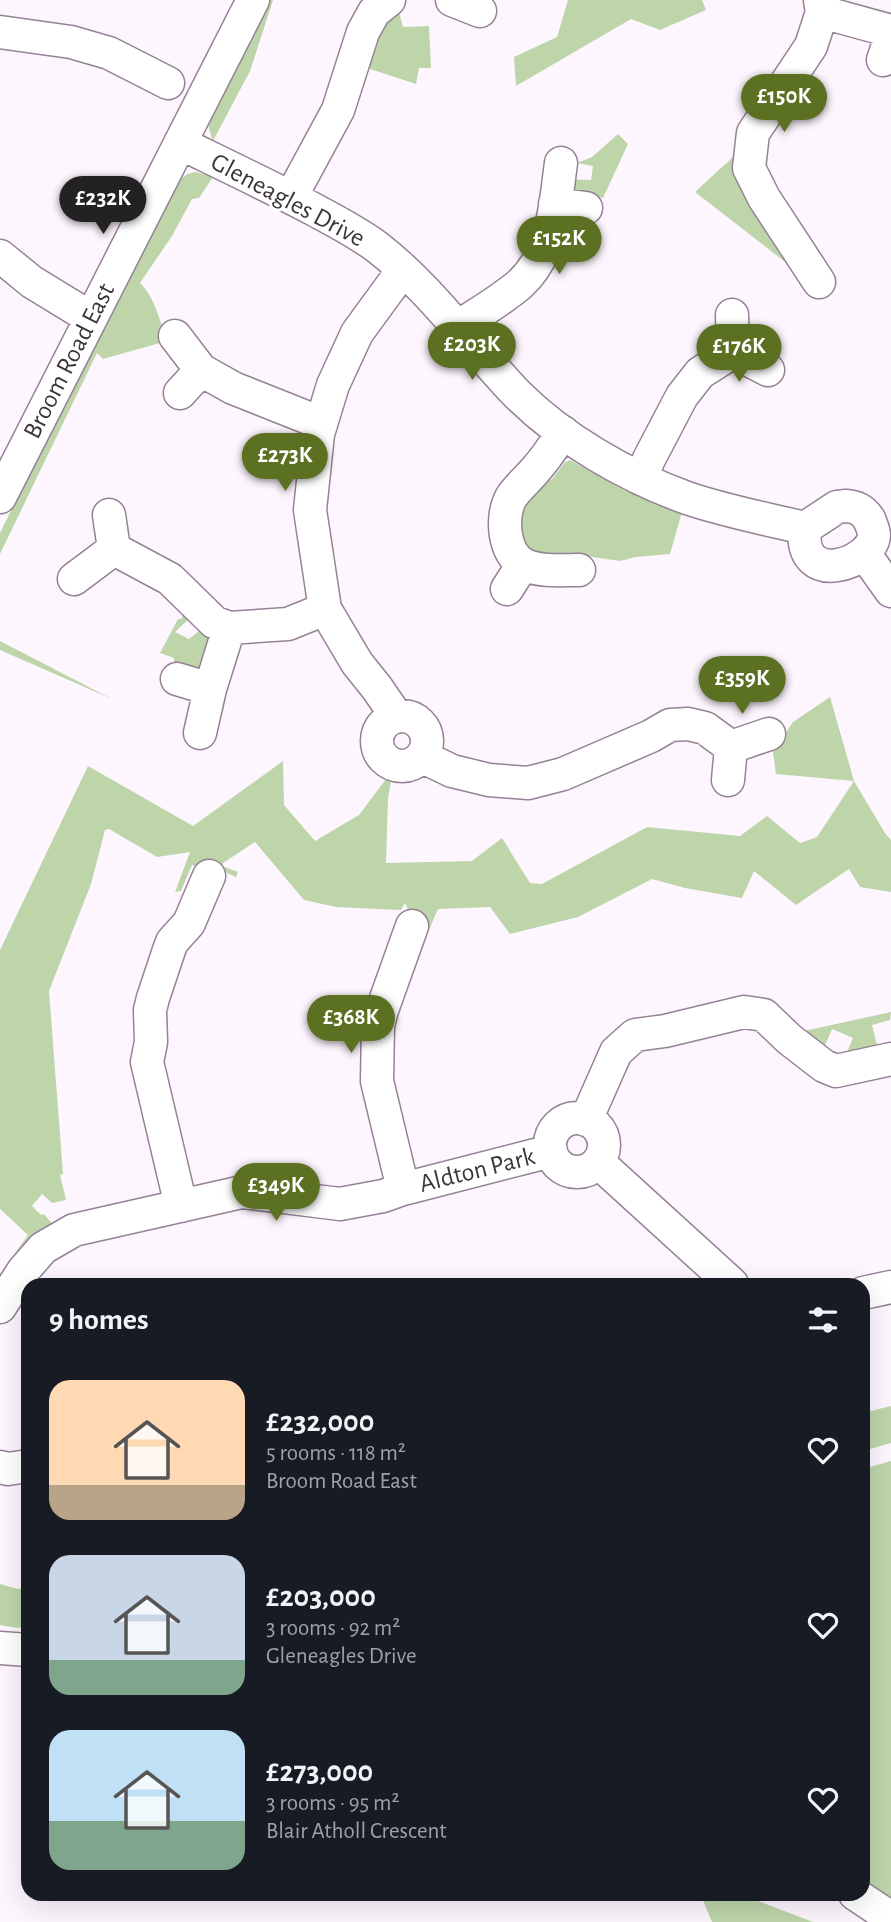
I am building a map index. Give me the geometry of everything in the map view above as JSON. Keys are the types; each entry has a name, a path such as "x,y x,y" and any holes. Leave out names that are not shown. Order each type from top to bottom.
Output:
{"street":[{"name":"Broom Road East","path":"0,496 253,0"},
{"path":"291,197 338,110 363,32 374,12 389,0"},
{"path":"819,282 764,198 749,168 752,133 811,47 821,6 888,42"},
{"path":"0,33 71,42 109,53 167,83"},
{"name":"Gleneagles Drive","path":"180,143 291,197 351,229 377,247 458,327 518,394 563,432 598,456 641,479 688,498 805,528"},
{"path":"458,327 520,284 536,265 552,226 561,163"},
{"path":"555,204 586,208"},
{"path":"0,256 32,282 91,317"},
{"path":"403,270 357,332 333,385 318,434 310,510 325,609 357,663 397,716 406,716 421,724 428,741 423,757 452,771 489,780 528,783 563,774 670,726 688,724 705,728 731,747"},
{"path":"732,315 733,352"},
{"path":"175,336 201,370 233,388 321,423"},
{"path":"733,352 768,370"},
{"path":"641,479 682,396 700,373 733,352"},
{"path":"180,393 201,370"},
{"path":"563,432 511,498 505,515 505,532 515,577 540,569 579,570"},
{"path":"837,507 858,508 873,526 872,543 864,553 841,565 831,567 818,563 805,547 805,528 837,507"},
{"path":"109,515 114,549"},
{"path":"114,549 170,579 214,622 229,628 288,624 325,609"},
{"path":"75,579 114,549"},
{"path":"864,553 891,591"},
{"path":"200,733 229,628"},
{"path":"177,679 210,689"},
{"path":"731,747 769,734"},
{"path":"728,780 731,747"},
{"path":"181,1206 147,1062 151,1042 150,1010 172,942 189,923 209,876"},
{"name":"Aldton Park","path":"403,1189 377,1081 378,1026 412,926"},
{"path":"586,1120 616,1052 635,1035 665,1031 744,1012 764,1015 824,1066 836,1070 891,1059"},
{"path":"570,1119 586,1120 594,1125 604,1141 604,1150 598,1163 578,1172 569,1171 555,1160 551,1151 552,1135 556,1128 570,1119"},
{"name":"Aldton Park","path":"0,1307 23,1271 43,1248 74,1230 242,1192 340,1204 383,1196 551,1151"},
{"path":"598,1163 725,1278"},
{"path":"870,1292 891,1287"},
{"path":"0,1467 21,1467"},
{"path":"0,1648 21,1650"},
{"path":"866,1901 891,1917"}],"green space":[{"path":"267,0 273,0 250,71 213,141 208,121"},
{"path":"568,0 702,0 706,10 660,30 631,19 516,86 514,57 557,37"},
{"path":"397,5 403,27 429,26 431,68 419,68 416,84 364,67 374,29"},
{"path":"618,134 628,144 603,198 572,197 566,179 591,180 593,166 577,163 592,157"},
{"path":"747,135 804,285 789,265 695,192 734,156"},
{"path":"196,172 213,177 199,198 192,199 172,236 140,283 153,302 167,341 103,359 97,353 0,554 0,533 103,323 119,300 173,189 185,175"},
{"path":"570,460 625,491 682,512 670,554 620,561 572,554 545,556 525,552 517,542 519,513 530,495 553,478 565,462"},
{"path":"188,606 194,614 175,632 189,639 200,630 206,629 210,643 199,672 174,672 174,658 160,653"},
{"path":"0,641 112,699 0,650"},
{"path":"830,697 854,781 776,774 771,738 785,734 793,722"},
{"path":"283,761 284,805 315,841 359,815 386,779 391,782 386,863 472,861 502,838 530,883 542,884 647,827 740,836 767,816 800,843 817,837 854,781 891,840 891,892 860,887 849,869 796,905 754,871 742,898 652,879 578,917 510,934 490,907 438,909 423,944 420,942 428,922 410,914 405,903 401,910 336,907 304,900 255,842 223,863 222,866 238,872 236,877 212,866 209,872 192,865 181,891 175,892 190,852 157,857 109,829 105,830 91,884 49,991 63,1174 60,1175 66,1200 52,1203 42,1194 32,1206 41,1215 44,1214 53,1225 0,1280 0,1274 28,1235 0,1209 0,950 88,766 193,826"},
{"path":"891,1012 890,1020 872,1025 879,1053 844,1059 853,1038 832,1029 823,1050 798,1034 804,1031"},
{"path":"891,1406 891,1443 870,1449 870,1411"},
{"path":"891,1461 891,1908 870,1892 870,1467"},
{"path":"0,1584 21,1588 21,1627 0,1625"},
{"path":"703,1901 758,1901 813,1922 712,1922"}]}
